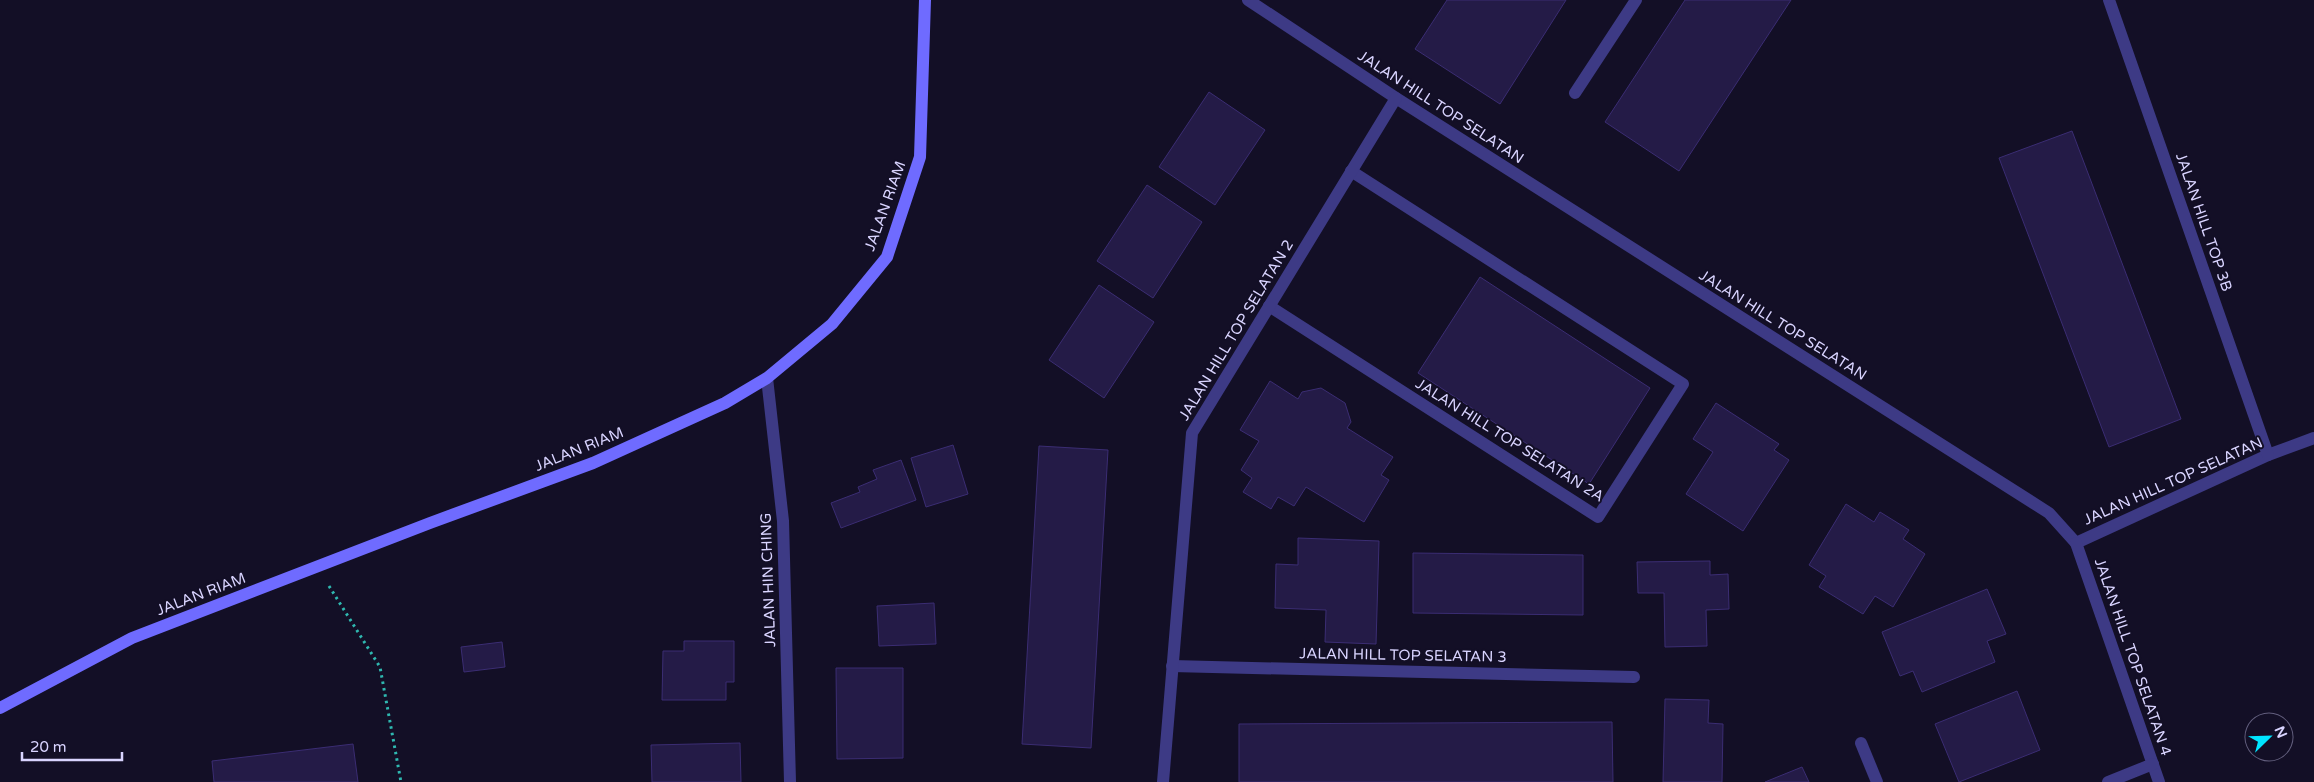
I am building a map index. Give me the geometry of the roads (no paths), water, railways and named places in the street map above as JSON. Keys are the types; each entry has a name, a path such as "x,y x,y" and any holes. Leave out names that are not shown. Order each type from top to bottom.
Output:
{"main road":[{"name":"JALAN RIAM","path":"0,708 132,638 430,523 593,463 725,403 767,378 832,324 887,256 920,157 926,0"}],"street":[{"name":"JALAN HILL TOP SELATAN","path":"1248,0 1396,98 2049,513 2076,543 2268,455 2314,438"},
{"path":"1575,93 1636,0"},
{"name":"JALAN HILL TOP 3B","path":"2109,0 2268,455"},
{"name":"JALAN HILL TOP SELATAN 2","path":"1163,782 1192,433 1396,98"},
{"name":"JALAN HILL TOP SELATAN 2A","path":"1269,306 1598,517 1683,384 1351,170"},
{"name":"JALAN HIN CHING","path":"767,378 783,520 790,782"},
{"name":"JALAN HILL TOP SELATAN 4","path":"2076,543 2159,782"},
{"name":"JALAN HILL TOP SELATAN 3","path":"1172,666 1634,677"},
{"path":"1861,743 1877,782"},
{"path":"2108,782 2153,764"}]}
